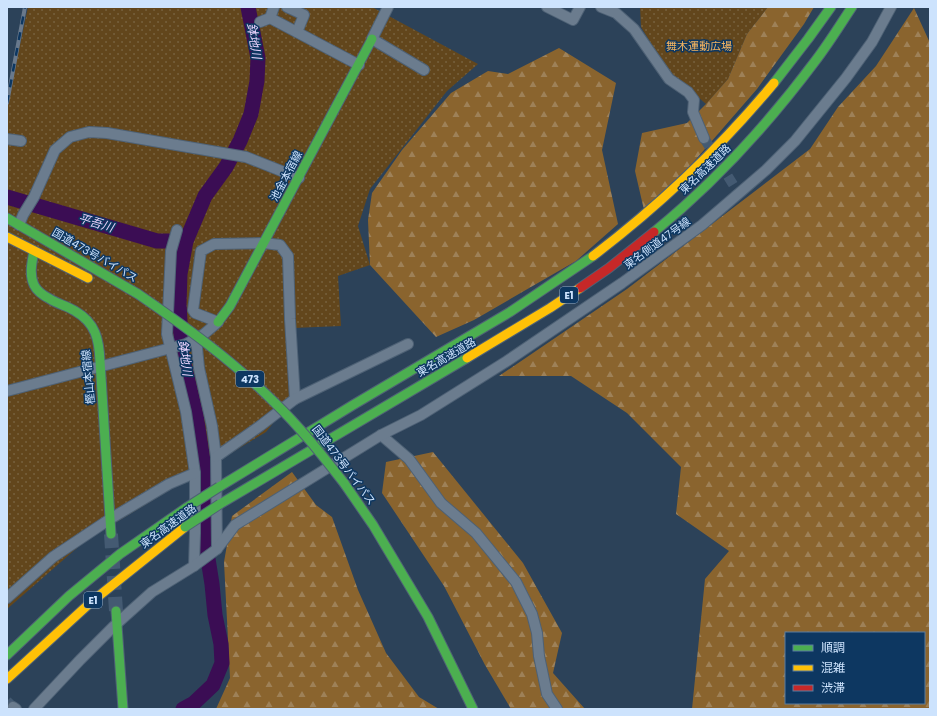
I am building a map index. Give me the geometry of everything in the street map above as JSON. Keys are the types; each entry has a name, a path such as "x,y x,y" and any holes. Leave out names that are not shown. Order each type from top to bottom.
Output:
{"main road":[{"name":"東名高速道路","path":"7,655 63,602 126,549 186,508 316,426 460,342 526,301 616,239 686,179 748,115 783,74 831,7"},
{"name":"東名高速道路","path":"7,679 90,602 185,527 220,504 485,348 550,308 609,268 696,195 742,150 817,59 852,7"},
{"name":"池金本宿線","path":"218,322 230,306 372,40"},
{"name":"国道473号バイパス","path":"7,218 138,294 175,318 206,341 253,381 294,422 323,454 373,525 428,617 472,709"},
{"path":"7,237 97,283"},
{"name":"樫山本宿線","path":"34,251 30,264 30,273 33,285 40,294 77,312 89,323 96,334 100,366 111,534"},
{"path":"158,319 208,356"},
{"path":"266,409 281,424"},
{"name":"国道473号バイパス","path":"290,434 327,477"},
{"path":"116,611 123,709"},
{"path":"434,650 466,709"}],"street":[{"path":"274,7 265,20 297,32 359,64"},
{"path":"287,7 304,15 297,32"},
{"path":"388,7 372,40 424,70"},
{"path":"547,7 573,20 580,7"},
{"path":"601,7 617,10 634,29 669,79 688,92 694,100 693,112 704,138"},
{"name":"東名側道47号線","path":"34,709 116,624 152,592 194,566 217,549 235,525 381,435 421,415 507,361 622,283 702,226 766,170 795,140 846,78 872,42 891,7"},
{"path":"19,225 56,150 70,137 89,132 107,133 246,157 299,178"},
{"path":"7,139 21,141"},
{"path":"177,230 171,252 167,334 169,349 186,412 195,473 194,566"},
{"path":"7,391 169,349 182,338 196,338 218,322 195,313 193,310 201,251 214,244 264,243 280,245 288,256 295,399"},
{"path":"196,338 199,368 212,426 216,457 217,549"},
{"path":"216,457 295,399 408,344"},
{"path":"381,435 409,459 441,503 476,533 516,582 532,614 537,633 539,656 547,694 556,709"},
{"path":"7,598 53,557 110,519 169,484 195,473"}],"green space":[{"path":"28,7 372,7 478,64 447,91 370,189 358,226 370,265 338,276 341,326 294,328 298,392 266,432 85,541 7,609 7,105"},
{"name":"舞木運動広場","path":"640,7 768,7 747,34 728,79 706,104 668,71 641,27"},
{"path":"768,7 814,7 804,24 757,89 691,165 644,210 635,171 642,133 687,123 706,104 728,79 747,34"},
{"path":"914,8 930,43 930,709 692,709 705,579 729,551 676,514 681,467 627,413 571,376 499,376 627,289 810,149 838,107 876,66"},
{"path":"559,48 616,83 602,150 618,224 576,261 474,320 436,337 370,265 368,220 372,193 402,150 451,93 488,71 508,74"},
{"path":"433,452 523,563 562,633 553,673 585,709 511,709 485,665 444,586 382,493 386,462"},
{"path":"292,472 316,505 332,517 358,590 386,653 419,697 439,709 216,709 230,678 224,562 232,516"}],"waterway":[{"name":"鉢地川","path":"183,709 194,703 213,685 222,663 221,644 215,615 205,540 208,505 204,467 196,415 182,355 179,304 180,274 186,241 205,196 226,167 240,141 251,114 257,81 258,58 248,7"},
{"name":"平吾川","path":"7,197 157,241 186,241"}],"tunnel":[{"path":"704,138 739,194"},
{"path":"111,534 116,611"},
{"path":"7,701 13,707"}],"railway":[{"path":"7,103 25,7"}],"traffic: fast":[{"path":"774,83 831,7"},
{"path":"654,232 677,213 720,172 760,129 816,60 852,7"},
{"path":"218,322 230,306 372,39"},
{"path":"7,218 138,294"},
{"path":"34,251 31,272 32,281 35,287 45,296 72,309 88,321 95,333 99,346 111,534"},
{"path":"219,487 353,405 510,312 593,256"},
{"path":"138,294 209,345 242,372 302,431 344,483"},
{"path":"220,504 467,358"},
{"path":"344,483 373,525 428,617 473,709"},
{"path":"186,508 219,487"},
{"path":"185,527 220,504"},
{"path":"7,655 69,596 120,554 186,508"},
{"path":"116,611 123,709"}],"traffic: slow":[{"path":"593,256 642,217 688,175 711,153 774,83"},
{"path":"7,237 88,278"},
{"path":"467,358 550,308 580,288"},
{"path":"7,679 90,603 185,527"}],"traffic: jam":[{"path":"580,288 609,268 654,232"}]}
